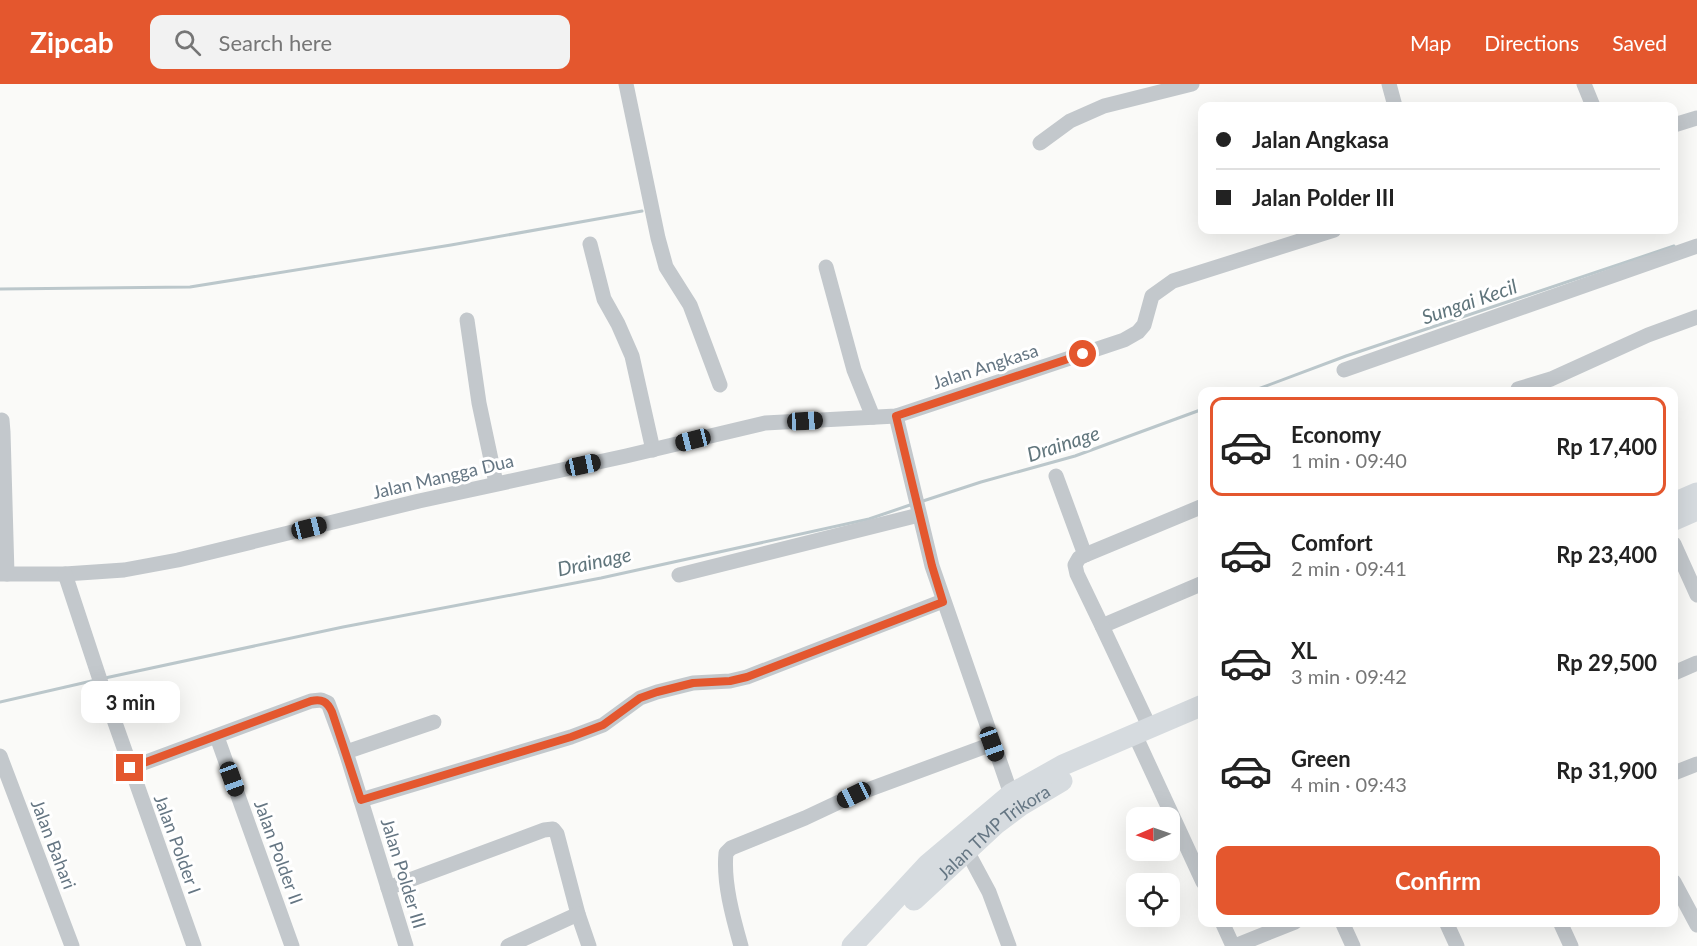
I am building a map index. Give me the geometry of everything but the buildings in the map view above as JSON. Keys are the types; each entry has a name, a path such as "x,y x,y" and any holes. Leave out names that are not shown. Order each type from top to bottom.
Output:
{"highway":[{"path":"1678,501 1697,494"},
{"path":"1678,518 1697,510"},
{"path":"1141,737 1198,708"},
{"name":"Jalan TMP Trikora","path":"861,944 928,864 1011,794 1063,765 1141,737 1198,721"},
{"name":"Jalan TMP Trikora","path":"861,944 1020,806 1141,737"}],"street":[{"path":"626,84 666,267 690,305 720,385"},
{"path":"1040,143 1070,121 1104,106 1192,84"},
{"path":"1389,84 1394,102"},
{"path":"1584,84 1591,102"},
{"path":"1678,124 1697,118"},
{"name":"Jalan Angkasa","path":"896,416 1124,340 1138,332 1144,325 1152,296 1173,281 1321,234"},
{"path":"590,244 604,299 632,356 653,450"},
{"path":"1344,370 1697,246"},
{"path":"826,267 848,352 873,417"},
{"path":"1536,387 1554,385 1648,335 1697,317"},
{"path":"467,321 479,403 496,483"},
{"path":"896,416 918,512 943,602 1011,794"},
{"name":"Jalan Mangga Dua","path":"3,574 65,574 124,570 178,560 496,483 653,450 765,423 896,416"},
{"path":"0,421 2,420 3,432 3,574"},
{"path":"1056,476 1085,555"},
{"path":"1198,509 1085,555 1079,558 1075,565 1077,574 1102,626 1141,737 1198,870"},
{"path":"679,575 918,512"},
{"path":"1678,552 1697,596"},
{"name":"Jalan Polder I","path":"65,574 130,768 194,946"},
{"path":"1102,626 1198,585"},
{"path":"361,800 571,737 603,725 640,698 693,683 730,681 747,677 943,602"},
{"path":"1678,671 1697,663"},
{"name":"Jalan Polder III","path":"130,768 311,701 321,700 328,704 346,752 406,946"},
{"path":"346,752 434,722"},
{"name":"Jalan Polder II","path":"217,737 292,946"},
{"path":"737,945 725,862 726,853 731,848 854,795 992,744"},
{"name":"Jalan Bahari","path":"0,756 72,946"},
{"path":"1678,771 1697,764"},
{"path":"388,888 544,830 553,829 557,834 589,946"},
{"path":"967,851 989,892 1010,946"},
{"path":"1678,889 1697,925"},
{"path":"508,946 578,914"},
{"path":"1224,927 1234,946 1282,927"},
{"path":"1344,927 1353,946"},
{"path":"1448,927 1457,946"},
{"path":"1562,927 1571,946"}],"waterway":[{"path":"0,289 190,287 451,245 642,211"},
{"name":"Sungai Kecil","path":"1263,387 1346,356 1674,246"},
{"name":"Drainage","path":"923,501 1075,456 1198,411"},
{"name":"Drainage","path":"105,678 343,627 601,578 869,519 913,504"},
{"name":"Drainage","path":"0,702 96,680"}],"route":[{"path":"130,768 311,701 321,700 328,704 332,712 361,800 571,737 614,719 640,698 693,683 730,681 747,677 943,602 932,566 896,416 1083,354"}]}
